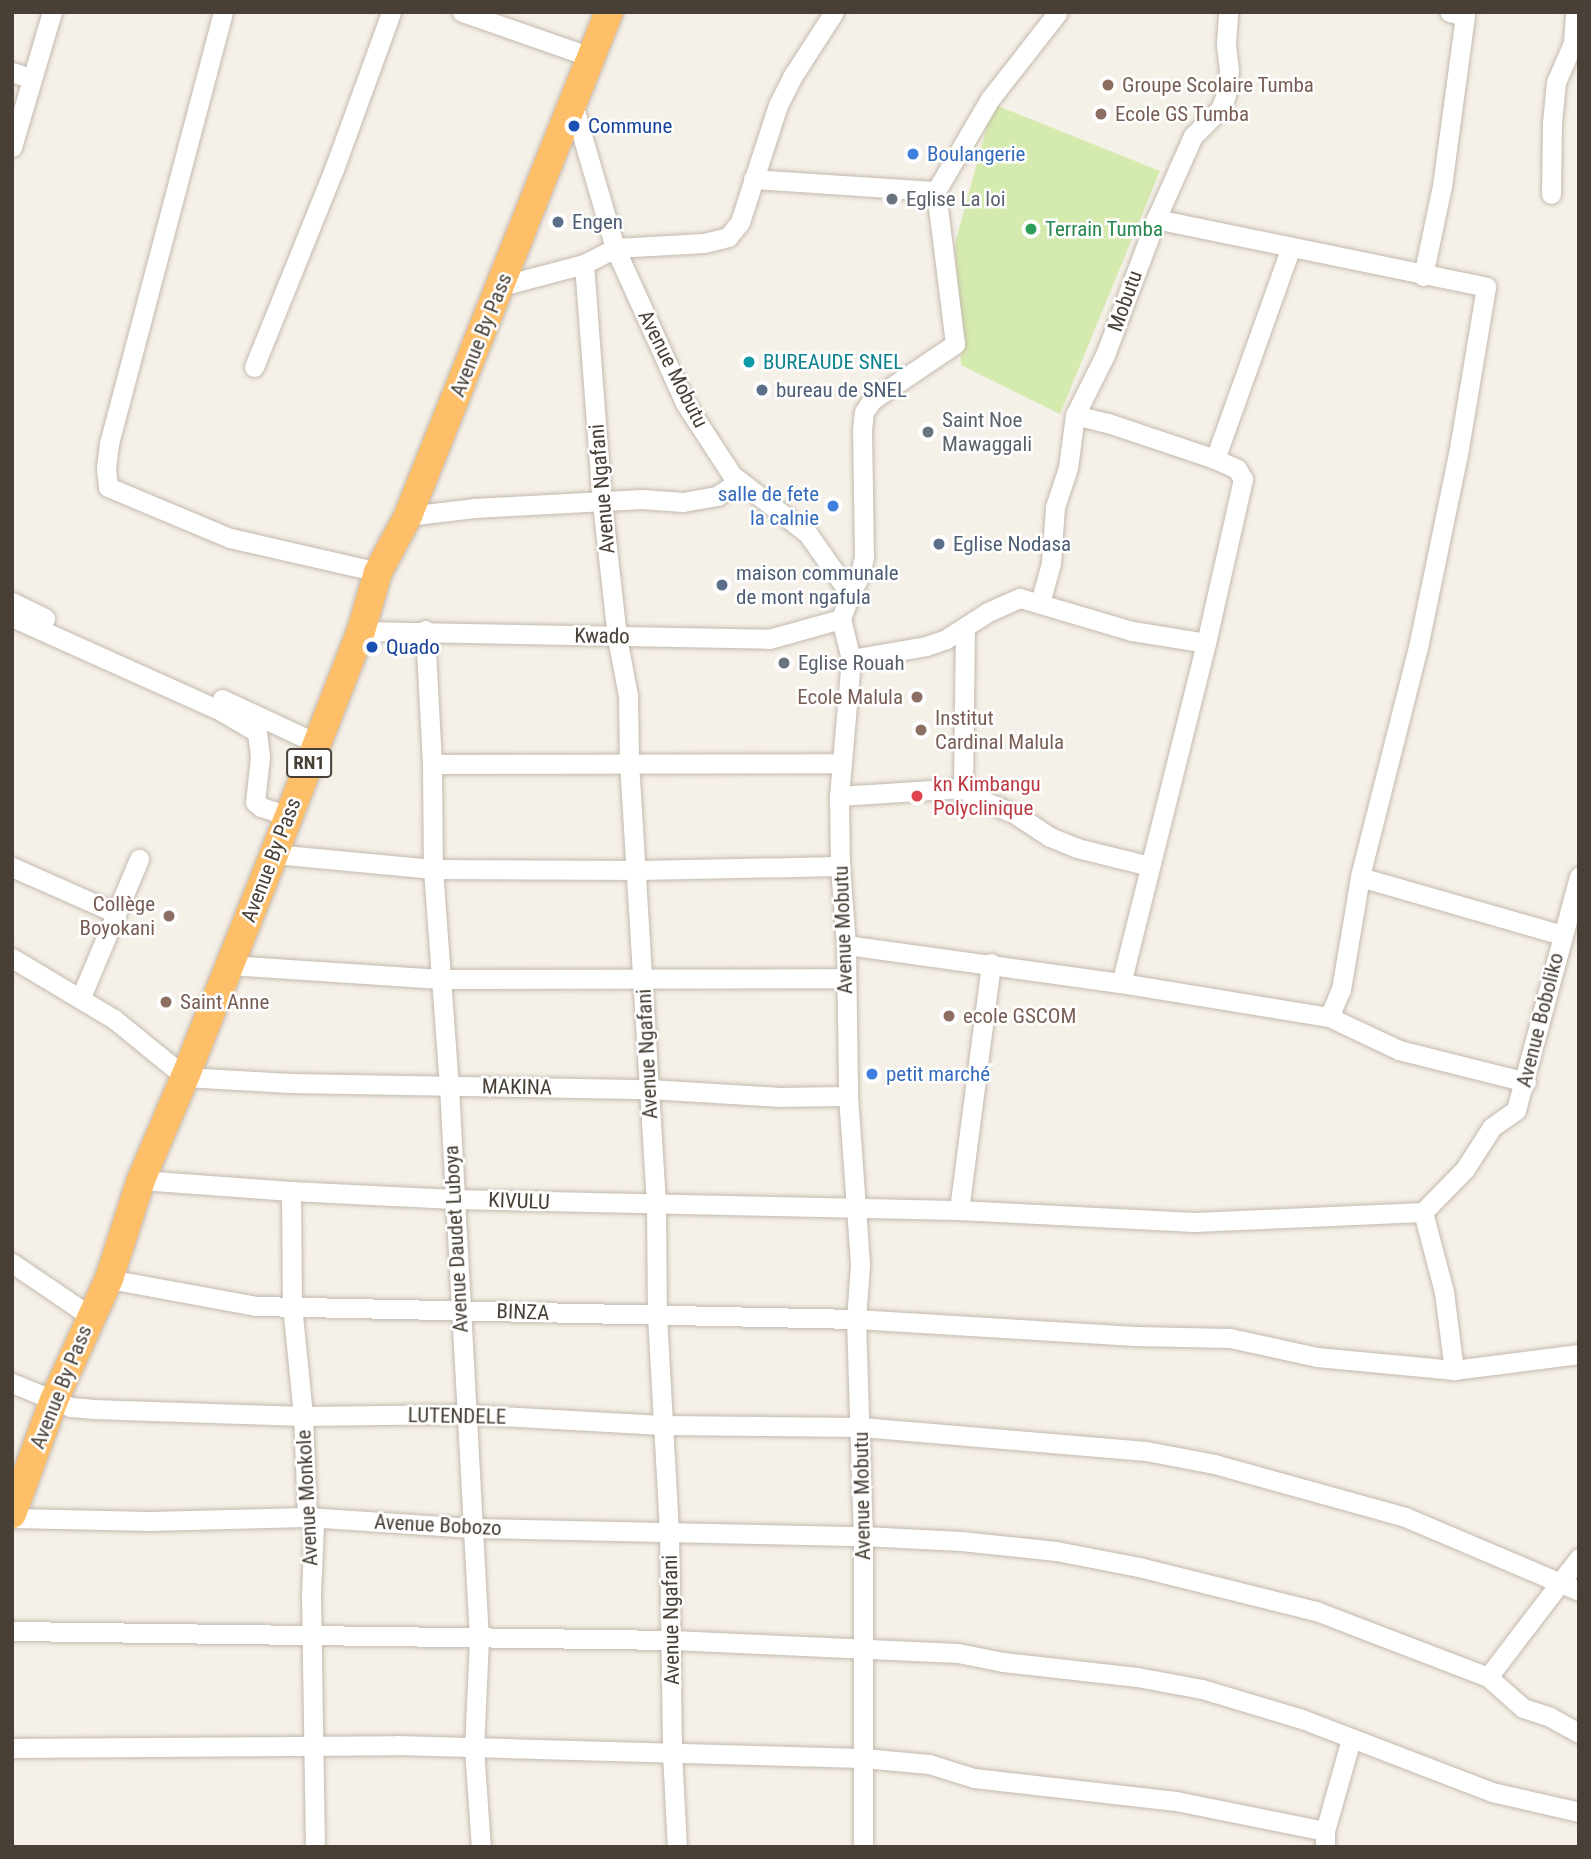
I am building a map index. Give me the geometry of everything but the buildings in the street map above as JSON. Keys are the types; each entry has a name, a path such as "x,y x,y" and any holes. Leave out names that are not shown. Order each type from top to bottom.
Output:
{"highway":[{"name":"Avenue By Pass","path":"12,1516 54,1400 109,1279 141,1180 186,1077 361,631 379,572 408,516 609,12"}],"street":[{"path":"12,147 52,12"},
{"path":"223,12 109,444 106,468 108,487 230,538 379,572"},
{"path":"254,367 334,169 391,12"},
{"path":"461,12 591,57"},
{"path":"501,286 584,264 615,248 704,243 728,237 740,222 778,105 792,76 834,12"},
{"path":"841,619 860,575 864,556 864,412 872,400 955,344 936,191 990,99 1058,12"},
{"name":"Mobutu","path":"1040,603 1051,563 1055,507 1068,468 1075,415 1105,355 1156,219 1193,136 1220,108 1226,94 1229,70 1226,44 1228,12"},
{"path":"1423,276 1442,186 1465,16 1449,12"},
{"path":"1551,194 1552,123 1556,82 1573,43 1575,12"},
{"path":"12,72 32,79"},
{"name":"Avenue Mobutu","path":"572,101 615,248 685,403 732,475 808,534 850,594"},
{"path":"752,179 936,191"},
{"path":"1156,219 1290,249 1486,287 1458,453 1418,648 1360,877 1340,989 1329,1017"},
{"path":"1215,458 1290,249"},
{"name":"Avenue Ngafani","path":"584,264 602,503 617,637 628,696 629,762 638,870 656,1205 657,1316 669,1534 672,1753 677,1847"},
{"path":"1075,415 1215,458 1237,469 1243,479 1206,643 1121,983"},
{"path":"408,516 474,508 642,499 683,502 717,496 739,481"},
{"path":"850,659 926,646 965,629 1005,603 1020,598 1132,631 1206,643"},
{"path":"12,602 316,743"},
{"path":"12,617 221,711 257,732 260,757 255,802 261,807 288,816"},
{"name":"Avenue Mobutu","path":"841,619 850,659 839,796 840,866 846,945 848,1096 860,1265 856,1319 862,1427 865,1648 863,1847"},
{"name":"Kwado","path":"361,631 425,630 769,639 841,619"},
{"path":"963,788 965,629"},
{"name":"Avenue Daudet Luboya","path":"425,630 432,764 433,869 449,1087 479,1639 474,1748 481,1847"},
{"path":"432,764 841,763"},
{"path":"839,796 963,788 974,797 1015,814 1050,837 1077,848 1150,866"},
{"path":"274,854 433,869 638,870 840,866"},
{"path":"81,998 139,859"},
{"path":"12,867 116,913"},
{"name":"Avenue Boboliko","path":"1423,1212 1465,1169 1492,1127 1516,1110 1579,876"},
{"path":"1360,877 1562,935"},
{"path":"846,945 991,963 1329,1017 1399,1050 1525,1082"},
{"path":"12,958 114,1018 186,1077"},
{"path":"959,1210 991,963"},
{"path":"229,965 441,979 845,978"},
{"name":"MAKINA","path":"186,1077 449,1087 649,1089 755,1096 848,1096"},
{"name":"KIVULU","path":"141,1180 454,1199 959,1210 1194,1222 1423,1212"},
{"name":"Avenue Monkole","path":"291,1191 292,1306 303,1416 307,1517 314,1525 311,1633 315,1847"},
{"path":"1423,1212 1444,1292 1454,1370"},
{"path":"12,1263 90,1316"},
{"name":"BINZA","path":"109,1279 197,1298 256,1306 856,1319 1134,1336 1230,1338 1317,1357 1454,1370 1579,1354"},
{"name":"LUTENDELE","path":"12,1383 71,1407 92,1409 303,1416 465,1414 662,1425 862,1427 1073,1443 1214,1464 1405,1517 1479,1546 1579,1591"},
{"name":"Avenue Bobozo","path":"12,1516 150,1521 307,1517 472,1528 863,1536 1027,1547 1139,1567 1316,1611 1362,1631 1488,1677"},
{"path":"1579,1558 1557,1583 1488,1677 1523,1708 1550,1717 1579,1733"},
{"path":"12,1631 101,1635 311,1633 479,1639 672,1640 958,1653 1003,1662 1175,1683 1302,1719 1492,1792 1579,1812"},
{"path":"12,1748 82,1750 315,1745 863,1758 929,1764 994,1781 1176,1801 1325,1839 1351,1739"}],"green space":[{"path":"993,104 1160,171 1060,414 961,365 955,244"}],"place":[{"name":"Groupe Scolaire Tumba","path":"1108,85"},
{"name":"Ecole GS Tumba","path":"1101,114"},
{"name":"Commune","path":"574,126"},
{"name":"Boulangerie","path":"913,154"},
{"name":"Eglise La loi","path":"892,199"},
{"name":"Engen","path":"558,222"},
{"name":"Terrain Tumba","path":"1031,229"},
{"name":"BUREAUDE SNEL","path":"749,362"},
{"name":"bureau de SNEL","path":"762,390"},
{"name":"Saint Noe Mawaggali","path":"928,432"},
{"name":"salle de fete la calnie","path":"833,506"},
{"name":"Eglise Nodasa","path":"939,544"},
{"name":"maison communale de mont ngafula","path":"722,585"},
{"name":"Quado","path":"372,647"},
{"name":"Eglise Rouah","path":"784,663"},
{"name":"Ecole Malula","path":"917,697"},
{"name":"Institut Cardinal Malula","path":"921,730"},
{"name":"kn Kimbangu Polyclinique","path":"917,796"},
{"name":"Collège Boyokani","path":"169,916"},
{"name":"Saint Anne","path":"166,1002"},
{"name":"ecole GSCOM","path":"949,1016"},
{"name":"petit marché","path":"872,1074"}]}
